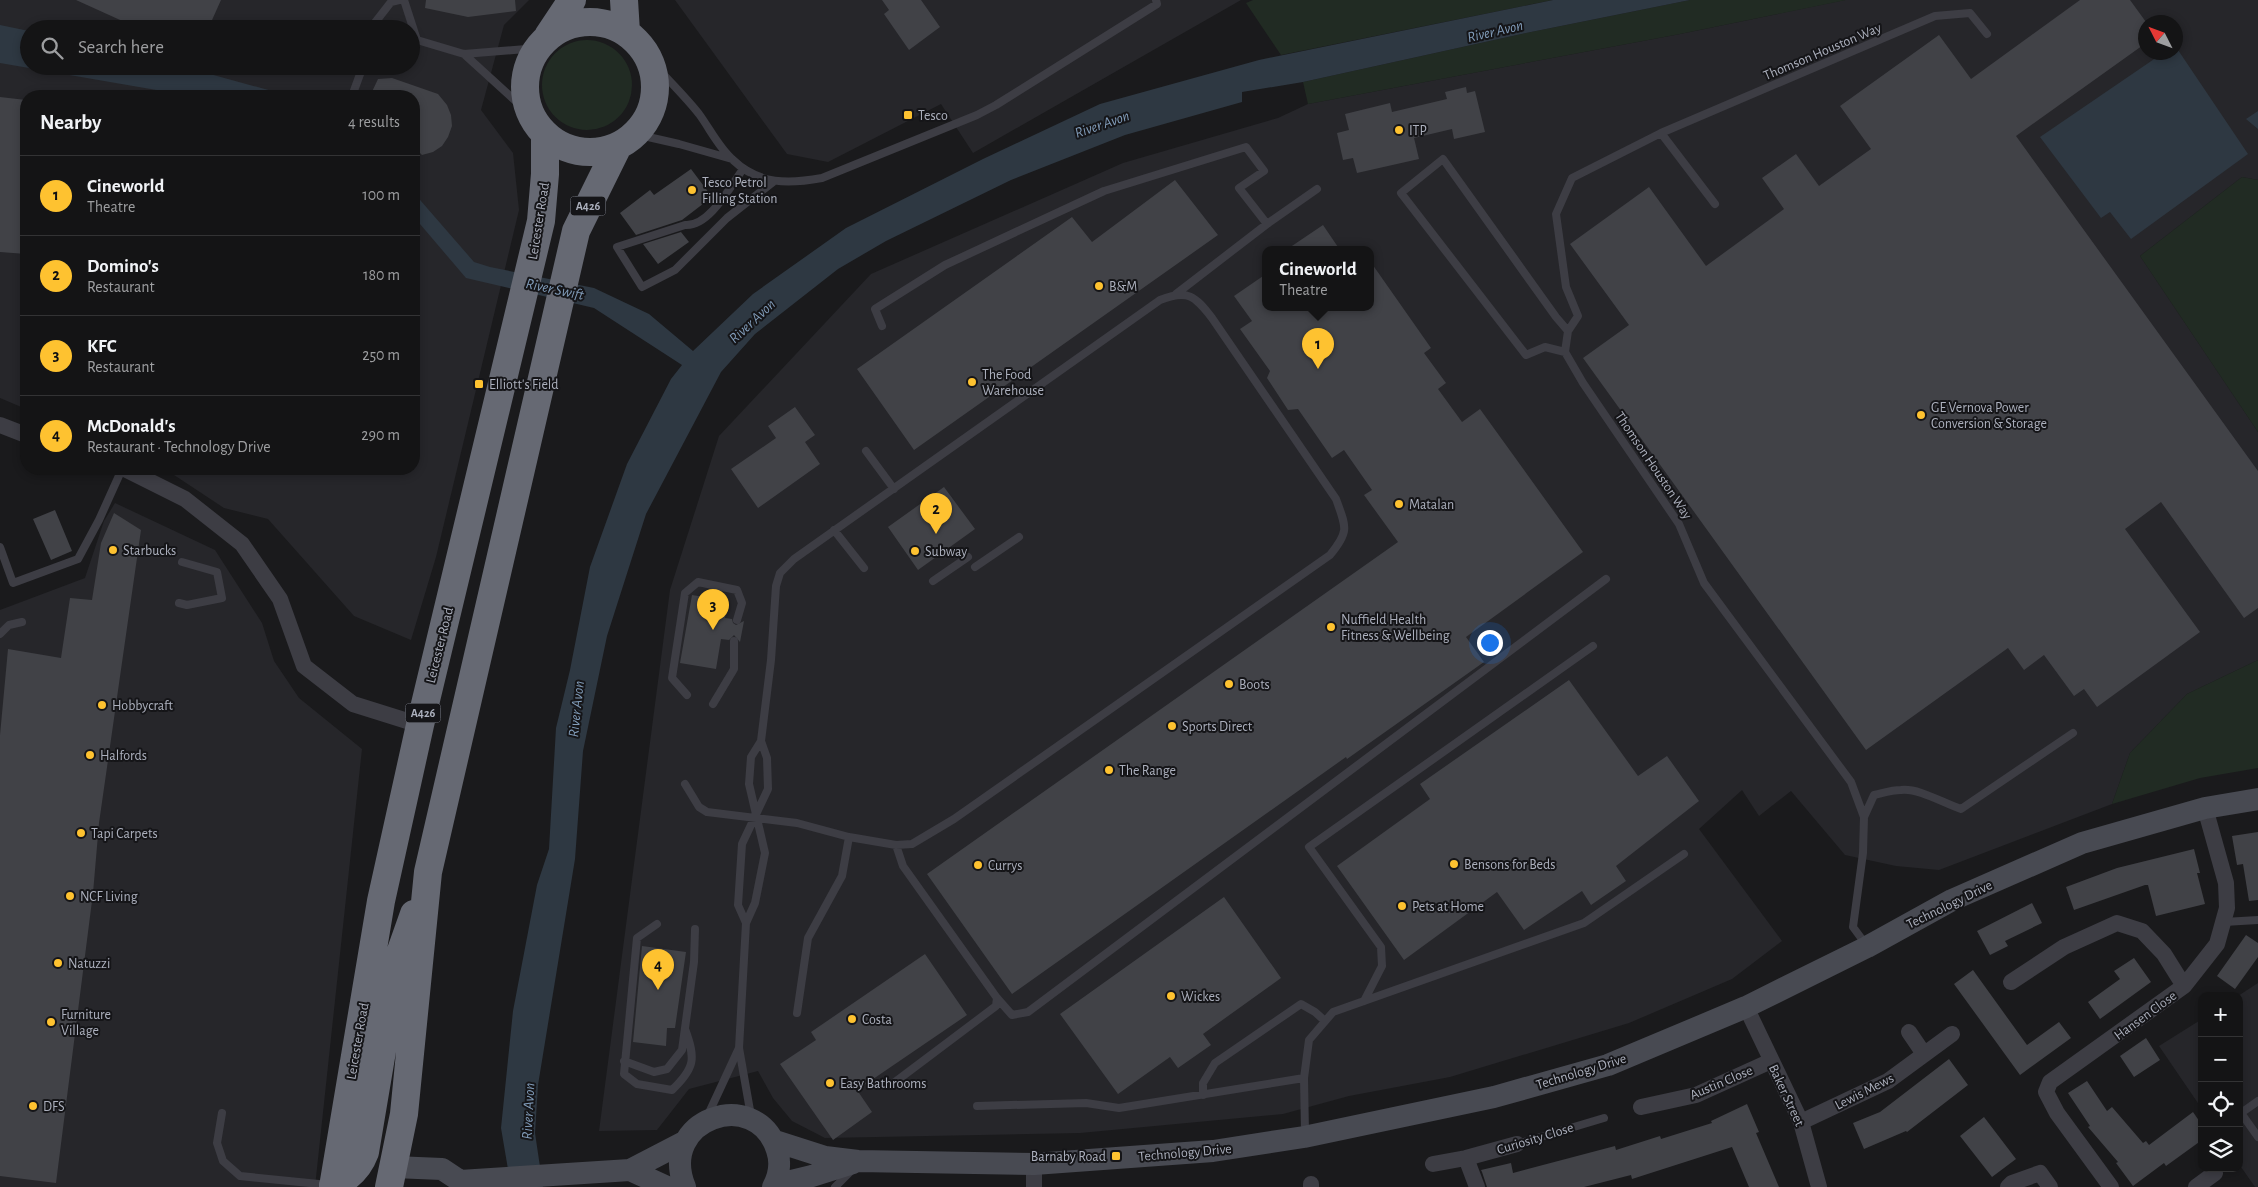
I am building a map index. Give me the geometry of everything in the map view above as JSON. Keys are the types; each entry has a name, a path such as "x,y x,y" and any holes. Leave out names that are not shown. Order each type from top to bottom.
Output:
{"highway":[{"path":"542,44 572,24 592,22 608,24 626,32 638,42 650,60 654,75 655,91 652,108 644,123 626,140 589,152 565,147 538,125 526,98 526,75 532,58 572,0"},
{"path":"624,0 626,32"},
{"name":"Leicester Road","path":"336,1186 381,901 420,725 541,221 545,174 538,125"},
{"name":"A426","path":"392,1177 404,1114 428,872 576,231 626,140"},
{"path":"336,1186 353,1172 365,1152 397,962 428,872"},
{"path":"370,1187 382,1173 392,1177"}],"street":[{"path":"0,424 20,432"},
{"path":"136,475 185,499 242,544 280,599 304,666 353,704 420,725"},
{"name":"Technology Drive","path":"774,1141 825,1157 858,1161 1034,1164 1214,1151 1304,1137 1494,1097 1608,1065 1746,1007 1867,947 1952,900 2082,843 2204,808 2258,799"},
{"name":"Hansen Close","path":"2110,1187 2057,1113 2046,1092 2050,1082 2184,986 2217,944 2227,908 2226,884 2204,808"},
{"path":"2011,982 2064,947 2118,923 2142,931 2164,954 2184,986"},
{"name":"Baker Street","path":"1746,1007 1801,1122 1819,1187"},
{"path":"1909,1032 1924,1054"},
{"name":"Lewis Mews","path":"1801,1122 1888,1081 1952,1034"},
{"name":"Austin Close","path":"1641,1107 1696,1095 1771,1061"},
{"path":"684,1187 680,1173 680,1157 684,1142 693,1130 706,1120 721,1115 737,1115 752,1120 765,1130 774,1141 780,1156 774,1186"},
{"path":"392,1177 442,1168 457,1184 630,1170 684,1142"},
{"name":"Curiosity Close","path":"1433,1164 1466,1158 1517,1144"},
{"path":"1466,1158 1476,1187"},
{"name":"Technology Drive","path":"774,1186 858,1161"},
{"path":"1034,1164 1034,1187"},
{"path":"630,1170 667,1187"},
{"path":"2196,1187 2215,1173"},
{"path":"2008,1187 2012,1183 2040,1174 2050,1187"}],"lane":[{"path":"377,20 391,2 399,0"},
{"path":"404,0 409,20"},
{"path":"650,60 698,113 732,160 743,169 773,182 797,183 822,178 977,114 1157,4 1156,0"},
{"name":"Thomson Houston Way","path":"1867,947 1853,927 1863,853 1864,817 1851,782 1704,583 1680,524 1565,352 1568,331 1578,316 1566,287 1556,214 1572,178 1661,133 1935,16 1970,13 1987,34"},
{"path":"420,43 464,54 542,44"},
{"path":"464,54 538,125"},
{"path":"354,90 360,75"},
{"path":"1661,133 1714,204"},
{"path":"626,140 680,144 732,160"},
{"path":"882,326 875,309 944,265 1104,191 1246,147 1264,171 1239,188 1267,224"},
{"path":"1565,352 1545,347 1526,356 1401,193 1443,159 1568,331"},
{"path":"743,169 703,221 617,247 642,287 674,270 727,218 773,182"},
{"path":"752,1120 739,1048 746,923 755,903 765,853 749,784 751,757 761,742 771,660 776,586 780,573 794,559 834,530 1160,300 1176,294 1267,224 1317,190"},
{"path":"685,784 699,807 707,812 798,823 849,837 896,844 912,844 954,819 1330,555 1343,540 1345,524 1336,499 1212,318 1197,299 1176,294"},
{"path":"866,451 894,489"},
{"path":"0,548 13,584 78,559 121,475"},
{"path":"834,530 864,568"},
{"path":"975,567 1019,537"},
{"path":"933,581 968,557"},
{"path":"179,603 187,604 222,598 217,572 182,562"},
{"path":"896,844 903,866 997,998 1012,1015 1028,1012 1606,579"},
{"path":"687,695 672,678 685,593 698,582 737,590 742,602 737,620"},
{"path":"0,634 9,626 22,622"},
{"path":"713,704 734,669 734,641"},
{"path":"1364,1001 1382,966 1380,947 1309,847 1593,646"},
{"path":"1864,817 1874,795 1903,789 1922,792 1961,809 2073,733"},
{"path":"746,923 738,905 742,844 756,818 768,789 767,758 761,742"},
{"path":"797,1013 808,938 842,876 849,837"},
{"path":"1304,1137 1304,1078 1309,1040 1333,1012 1584,923 1684,854"},
{"path":"2224,922 2258,920"},
{"path":"657,924 637,938 624,1074 637,1084 672,1090 688,1075 693,1051 685,1029"},
{"path":"624,1061 654,1072 667,1069 682,1050 694,962 695,930"},
{"path":"891,1085 996,1006 997,998"},
{"path":"1203,1095 1203,1083 1215,1063 1301,1004 1315,1012 1325,1021"},
{"path":"706,1120 739,1048"},
{"path":"977,1106 1086,1103 1119,1108 1304,1078"},
{"path":"2258,1101 2241,1113 2258,1137"},
{"path":"222,1113 217,1143 223,1161 240,1176 336,1186"},
{"name":"Curiosity Close","path":"1517,1144 1604,1118"},
{"path":"835,1187 858,1161"}],"shaded area":[{"path":"0,0 529,0 504,25 481,110 513,153 519,210 436,557 411,640 354,616 268,519 224,508 174,475 420,475 420,90 20,90 20,406 0,398"},
{"path":"675,0 1241,0 973,153 941,104 828,162 787,154"},
{"path":"1253,0 1553,0 1281,55 1246,3"},
{"path":"1690,0 1846,0 1680,34 1308,104 1303,82 1526,33"},
{"path":"1845,0 2258,0 2258,180 2242,177 2140,256 2258,432 2258,660 2187,694 2130,753 2112,804 1939,870 1896,866 1845,855 1791,791 1759,816 1742,790 1699,829 1782,941 1732,979 1629,1023 1450,1077 1349,1096 1283,1114 1080,1133 825,1138 792,1121 773,1098 758,1071 689,1089 657,1130 599,1131 670,590 719,436 871,274 1123,163 1278,118 1308,104 1680,34"},
{"path":"587,40 604,44 619,53 628,68 632,85 628,102 619,117 604,126 587,130 570,126 555,117 546,102 542,85 546,68 555,53 570,44"},
{"path":"2242,177 2258,180 2258,432 2140,256"},
{"path":"115,503 215,550 262,623 274,661 299,698 362,749 315,1187 0,1187 0,610 85,578 104,521"},
{"path":"2258,660 2258,768 2200,778 2112,804 2130,753 2187,694"},
{"path":"2258,983 2258,1187 2255,1187 2243,1170 2243,993"},
{"path":"2198,1022 2198,1103 2159,1046"}],"water":[{"path":"1553,0 1690,0 1526,33 1303,82 1242,92 1242,102 1125,135 1011,180 886,241 838,269 755,334 721,372 646,514 607,636 583,751 575,859 538,1085 535,1133 543,1187 511,1187 501,1128 513,1011 537,885 549,849 556,728 570,670 590,567 627,464 671,379 682,365 594,308 466,278 420,224 420,200 474,262 594,288 649,314 693,351 753,294 846,228 983,159 1100,104 1259,60"},
{"path":"0,25 20,29 20,66 0,63"},
{"path":"2183,57 2248,154 2131,239 2110,212 2101,218 2040,137 2153,60 2183,60"},
{"path":"69,75 214,75 268,90 156,90"},
{"path":"2258,111 2258,129 2246,119"}],"building":[{"path":"76,0 221,0 212,20 120,20"},
{"path":"426,0 515,0 516,11 468,17 425,8"},
{"path":"882,0 921,0 940,27 909,50 884,14 889,10"},
{"name":"GE Vernova Power Conversion & Storage","path":"2080,0 2130,0 2141,15 2138,15 2138,49 2016,136 2258,471 2258,608 2244,618 2161,502 2125,529 2200,632 2097,707 2084,689 2074,696 2044,655 2024,670 2008,648 1866,750 1583,358 1629,325 1570,244 1649,187 1706,266 1784,209 1762,178 1796,154 1819,186 1871,149 1840,106 1939,35 1971,79"},
{"path":"392,78 438,94 447,105 451,115 452,126 442,146 433,152 422,155 420,153 420,90 373,90 378,79"},
{"name":"ITP","path":"1466,87 1467,93 1475,91 1485,132 1454,139 1452,129 1414,138 1419,159 1357,173 1353,158 1343,160 1337,133 1349,130 1345,114 1390,103 1392,112 1447,99 1445,92"},
{"path":"0,97 20,99 20,254 0,252"},
{"path":"691,169 712,197 682,220 636,235 620,213 650,190 654,195"},
{"path":"1175,180 1218,235 914,450 857,369 1072,217 1092,242"},
{"path":"1323,225 1337,246 1292,246"},
{"path":"681,232 689,242 658,264 643,244"},
{"path":"1374,267 1431,348 1424,353 1446,383 1438,389 1462,422 1480,409 1583,552 1466,637 1484,662 1347,759 1346,757 1012,994 927,874 1398,542 1364,495 1372,490 1344,450 1332,458 1298,409 1288,410 1267,378 1270,371 1240,329 1252,321 1234,296 1262,277 1262,311 1374,311"},
{"path":"795,407 815,435 805,442 820,464 758,508 731,469 776,438 768,426"},
{"path":"944,487 975,529 918,570 888,527"},
{"path":"55,510 72,551 51,560 33,519"},
{"path":"114,513 141,530 99,823 93,893 56,1183 0,1176 0,735 8,649 61,658 70,598 92,600 101,543"},
{"path":"692,595 728,601 725,618 732,619 736,625 744,621 740,642 734,635 729,640 721,639 716,669 680,663"},
{"path":"1569,680 1638,776 1667,756 1699,801 1616,866 1626,881 1591,905 1582,891 1524,930 1497,892 1404,960 1337,866 1430,799 1420,784"},
{"path":"2258,832 2258,900 2249,901 2243,864 2237,865 2232,836"},
{"path":"2194,849 2200,873 2197,873 2205,904 2156,916 2148,885 2145,885 2074,910 2066,887 2117,868"},
{"name":"Wickes","path":"1224,897 1281,978 1203,1034 1211,1045 1178,1068 1170,1057 1118,1094 1060,1014"},
{"path":"2032,903 2042,923 2005,941 2008,946 1990,955 1977,931"},
{"path":"2246,935 2258,943 2258,957 2235,989 2217,976"},
{"path":"642,946 686,952 675,1028 667,1028 666,1046 633,1042"},
{"path":"925,954 967,1015 857,1090 872,1112 833,1140 780,1064 816,1040 811,1032"},
{"path":"2134,958 2151,982 2100,1019 2088,1002 2120,979 2114,971"},
{"path":"1973,970 2027,1045 2059,1022 2071,1038 2020,1075 1954,984"},
{"path":"2146,1038 2160,1060 2134,1077 2120,1056"},
{"path":"1949,1059 1968,1085 1907,1132 1864,1149 1853,1123 1880,1112"},
{"path":"2087,1081 2107,1111 2112,1107 2143,1143 2146,1141 2149,1145 2193,1112 2198,1119 2198,1143 2166,1166 2164,1163 2133,1186 2116,1163 2118,1162 2088,1127 2090,1126 2068,1093"},
{"path":"1747,1104 1759,1132 1756,1133 1779,1187 1749,1187 1732,1147 1632,1179 1631,1175 1584,1187 1487,1187 1481,1170 1511,1163 1513,1173 1615,1146 1616,1150 1660,1136 1661,1139 1712,1123 1711,1121"},
{"path":"1984,1117 2016,1159 1992,1177 1960,1136"}],"place":[{"name":"Tesco","path":"908,115"},
{"name":"ITP","path":"1399,130"},
{"name":"Tesco Petrol Filling Station","path":"692,190"},
{"name":"B&M","path":"1099,286"},
{"name":"Cineworld","path":"1318,369"},
{"name":"The Food Warehouse","path":"972,382"},
{"name":"Elliott's Field","path":"479,384"},
{"name":"GE Vernova Power Conversion & Storage","path":"1921,415"},
{"name":"Matalan","path":"1399,504"},
{"name":"Domino's","path":"936,534"},
{"name":"Starbucks","path":"113,550"},
{"name":"Subway","path":"915,551"},
{"name":"Nuffield Health Fitness & Wellbeing","path":"1331,627"},
{"name":"KFC","path":"713,630"},
{"name":"Boots","path":"1229,684"},
{"name":"Hobbycraft","path":"102,705"},
{"name":"Sports Direct","path":"1172,726"},
{"name":"Halfords","path":"90,755"},
{"name":"The Range","path":"1109,770"},
{"name":"Tapi Carpets","path":"81,833"},
{"name":"Bensons for Beds","path":"1454,864"},
{"name":"Currys","path":"978,865"},
{"name":"NCF Living","path":"70,896"},
{"name":"Pets at Home","path":"1402,906"},
{"name":"Natuzzi","path":"58,963"},
{"name":"McDonald's","path":"658,990"},
{"name":"Wickes","path":"1171,996"},
{"name":"Costa","path":"852,1019"},
{"name":"Furniture Village","path":"51,1022"},
{"name":"Easy Bathrooms","path":"830,1083"},
{"name":"DFS","path":"33,1106"},
{"name":"Barnaby Road","path":"1116,1156"}],"water label":[{"name":"River Avon","path":"1495,31"},
{"name":"River Avon","path":"1102,124"},
{"name":"River Swift","path":"555,289"},
{"name":"River Avon","path":"752,321"},
{"name":"River Avon","path":"576,709"},
{"name":"River Avon","path":"528,1111"}]}
